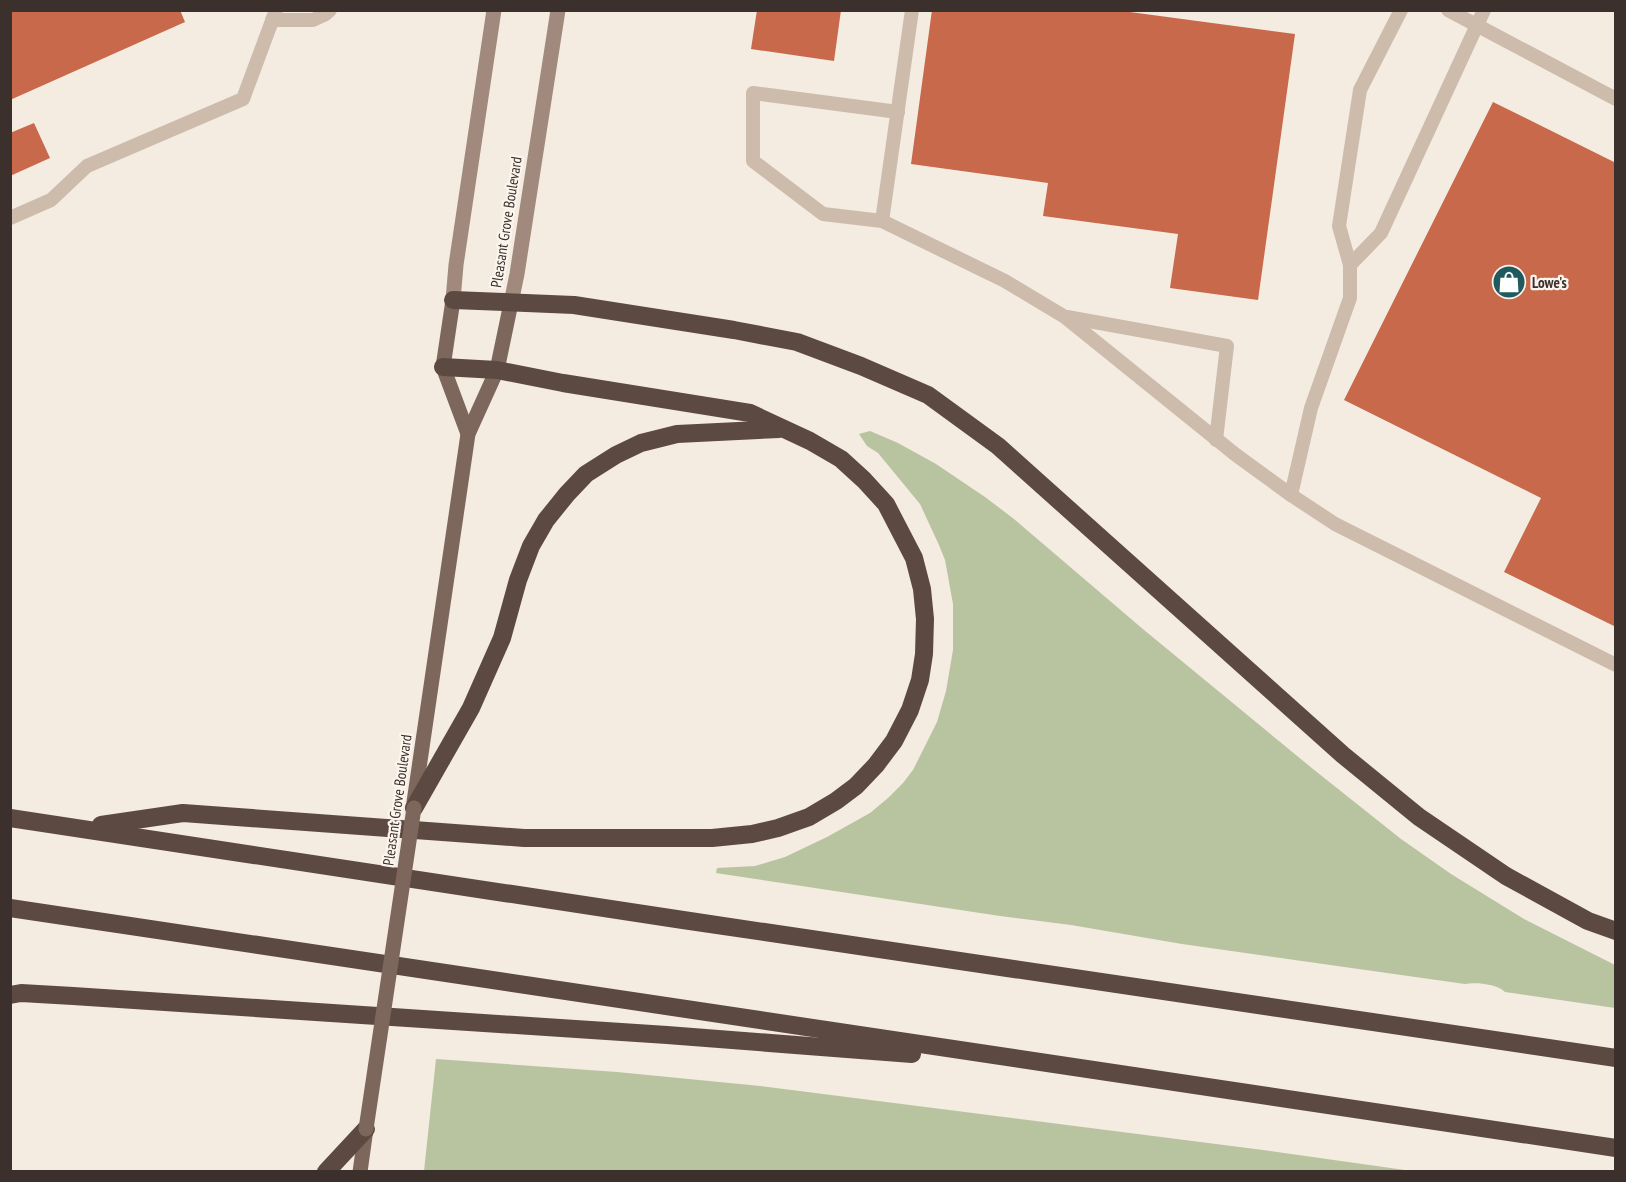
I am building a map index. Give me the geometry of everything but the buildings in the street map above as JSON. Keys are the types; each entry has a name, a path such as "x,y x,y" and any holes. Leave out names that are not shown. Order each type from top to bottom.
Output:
{"highway":[{"path":"453,300 574,305 797,342 861,366 928,396 998,446 1343,755 1419,817 1506,876 1588,921 1616,931"},
{"path":"82,828 183,813 524,838 712,838 752,834 809,817 856,786 876,765 894,741 910,710 920,680 924,654 925,619 922,589 914,558 886,504 864,480 841,459 810,441 750,413 497,370 443,367"},
{"path":"414,808 471,708 502,638 518,580 531,546 546,520 586,474 616,455 641,443 677,434 781,429"},
{"path":"10,818 1616,1058"},
{"path":"10,908 1616,1148"},
{"path":"10,995 21,993 74,996 667,1035 1071,1067"},
{"path":"326,1172 366,1130"}],"main road":[{"name":"Pleasant Grove Boulevard","path":"468,434 443,367 494,10"},
{"name":"Pleasant Grove Boulevard","path":"360,1172 468,434 497,370 517,274 558,10"}],"lane":[{"path":"10,218 51,200 87,166 243,99 274,15 313,20 330,10"},
{"path":"882,221 912,10"},
{"path":"1291,495 1311,408 1350,298 1350,265 1339,226 1359,90 1401,10"},
{"path":"1448,10 1616,99"},
{"path":"1350,265 1381,233 1484,10"},
{"path":"898,112 753,93 753,161 823,214 882,221 1005,281 1065,316 1216,440 1335,524 1616,665"},
{"path":"1065,316 1227,346 1216,440"}],"green space":[{"path":"870,431 936,464 1014,519 1144,630 1401,839 1451,874 1524,919 1615,965 1615,1008 1505,992 1486,984 1465,984 1182,944 1071,925 716,873 717,868 755,866 785,857 870,813 903,783 913,770 937,722 946,691 953,650 953,604 945,560 920,504 878,453 867,446 859,434"},
{"path":"436,1059 617,1072 760,1086 1412,1171 424,1171"}],"place":[{"name":"Lowe's","path":"1509,282"}]}
